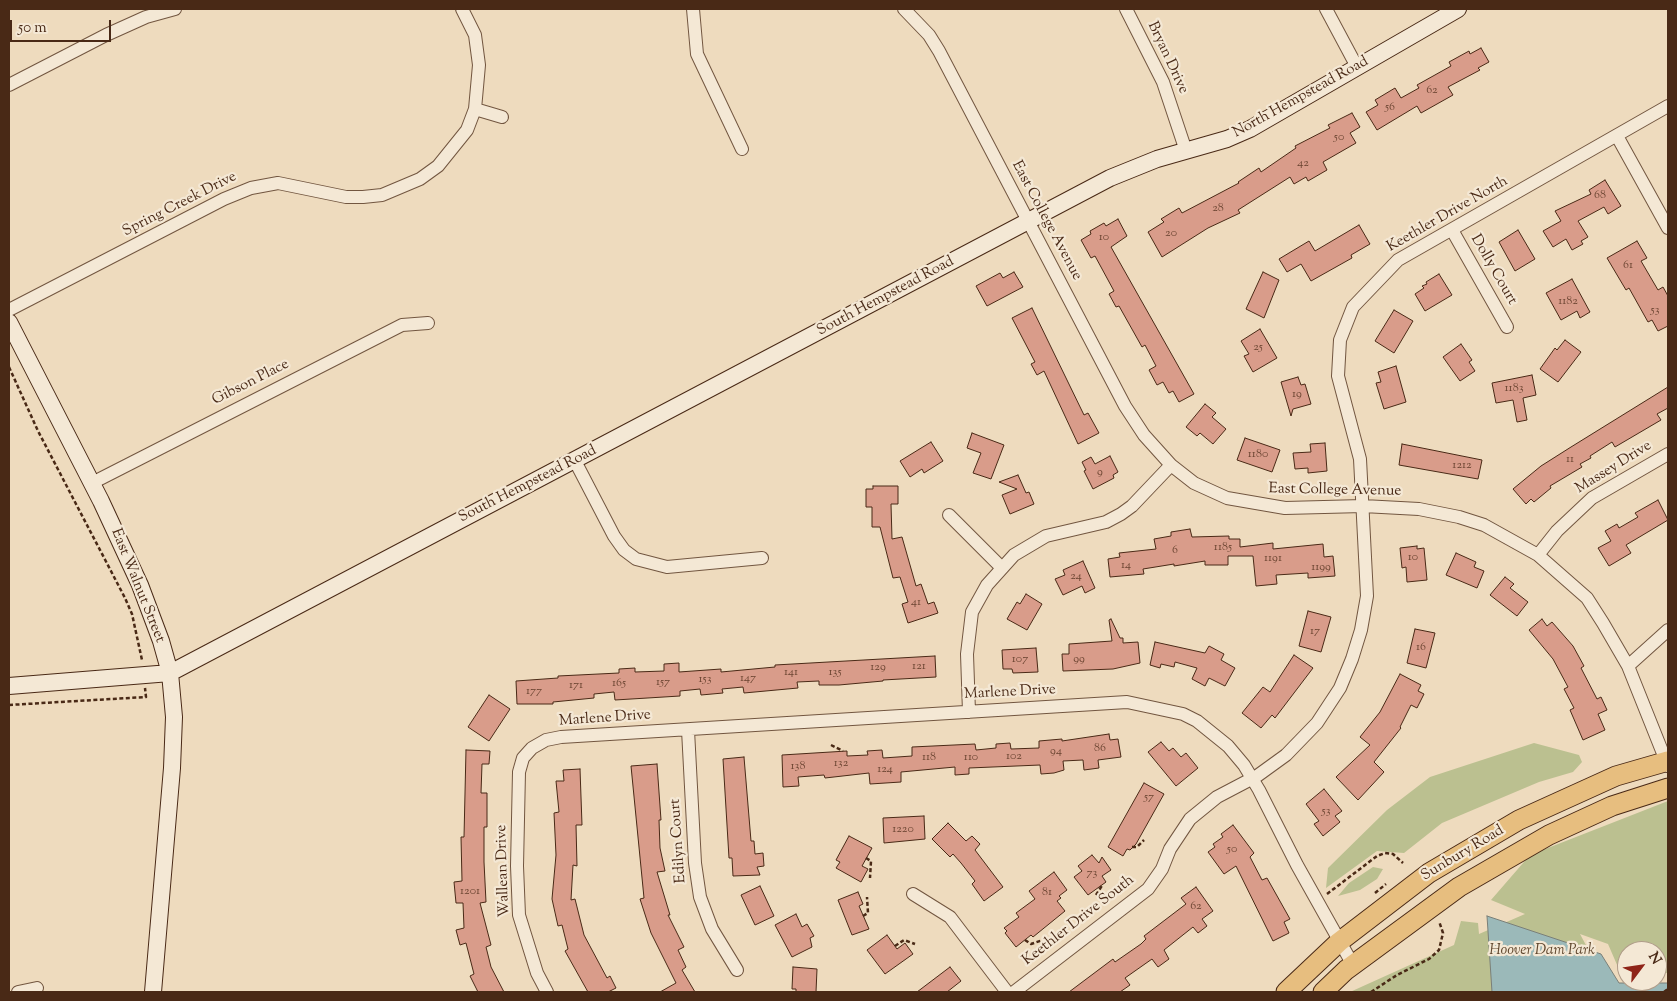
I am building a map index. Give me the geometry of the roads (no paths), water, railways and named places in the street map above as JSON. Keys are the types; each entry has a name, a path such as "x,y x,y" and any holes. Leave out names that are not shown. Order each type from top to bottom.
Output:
{"main road":[{"name":"Sunbury Road","path":"1286,992 1339,942 1430,872 1519,820 1616,776 1668,763"},
{"name":"Sunbury Road","path":"1324,992 1353,964 1459,887 1549,835 1612,806 1668,788"}],"street":[{"path":"9,85 106,35 146,18 175,9"},
{"name":"Spring Creek Drive","path":"9,310 224,198 251,188 278,182 346,197 382,195 397,190 438,166 467,130 475,109 480,65 474,35 462,9"},
{"path":"693,9 697,54 742,149"},
{"name":"East College Avenue","path":"904,9 929,35 939,51 1125,406 1144,435 1171,465 1194,483 1227,498 1258,505 1285,508 1363,506 1419,509 1459,517 1484,525 1538,555 1587,598 1628,666 1668,763"},
{"name":"Bryan Drive","path":"1126,9 1163,82 1186,151"},
{"path":"1326,9 1357,67"},
{"name":"North Hempstead Road","path":"1029,222 1126,171 1227,139 1250,129 1458,9"},
{"name":"Keethler Drive North","path":"1363,506 1360,459 1338,376 1340,340 1353,307 1398,260 1668,106"},
{"path":"475,109 502,117"},
{"path":"1617,136 1668,228"},
{"name":"South Hempstead Road","path":"9,686 170,673 1029,222"},
{"name":"Dolly Court","path":"1452,230 1507,326"},
{"name":"East Walnut Street","path":"9,322 92,483 144,593 170,673 174,717 172,768 153,992"},
{"name":"Gibson Place","path":"92,483 402,324 428,323"},
{"name":"Massey Drive","path":"1538,555 1557,531 1592,498 1668,454"},
{"path":"575,461 614,536 624,550 636,560 667,567 762,558"},
{"path":"969,712 967,654 972,612 987,584 1014,555 1046,536 1106,522 1121,514 1132,506 1171,465"},
{"name":"Keethler Drive South","path":"1014,992 1148,889 1162,869 1170,848 1190,819 1218,797 1251,779 1281,759 1317,723 1340,688 1362,630 1368,596 1363,506"},
{"path":"949,515 1001,567"},
{"path":"1628,666 1668,630"},
{"name":"Marlene Drive","path":"532,748 546,740 561,737 1127,702 1158,707 1183,714 1209,730 1228,746 1244,766 1339,942 1353,964"},
{"name":"Edilyn Court","path":"688,730 695,863 700,897 712,929 737,970"},
{"name":"Wallean Drive","path":"532,748 523,758 519,772 517,866 519,915 537,973 548,992"},
{"path":"913,894 950,917 1007,992"},
{"path":"18,992 37,988"}],"water":[{"path":"1487,916 1601,954 1617,980 1617,991 1667,991 1668,983 1668,992 1492,992"}],"park label":[{"name":"Hoover Dam Park","path":"1542,951"}]}
